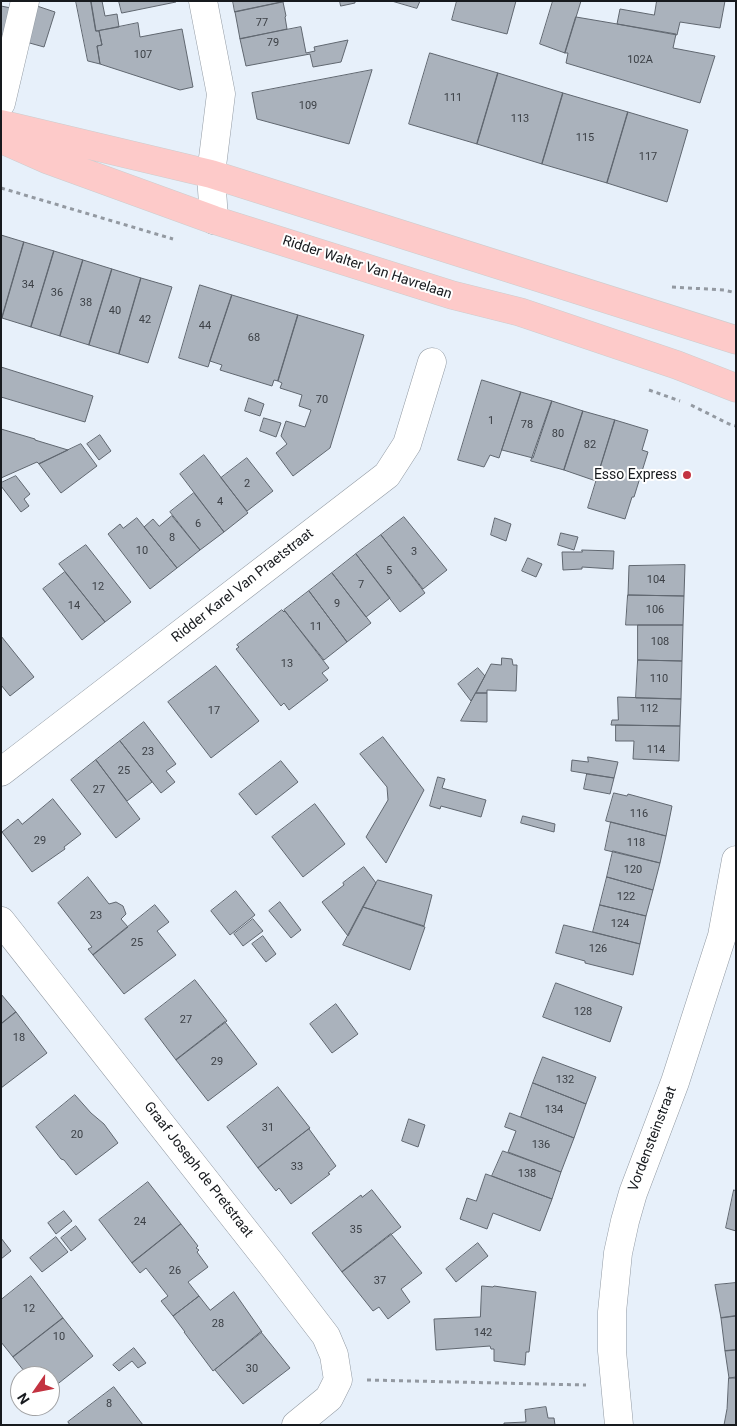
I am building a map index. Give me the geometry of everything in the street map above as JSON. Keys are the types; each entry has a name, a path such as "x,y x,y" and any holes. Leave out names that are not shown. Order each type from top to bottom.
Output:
{"main road":[{"path":"1,124 211,174 736,340"},
{"name":"Ridder Walter Van Havrelaan","path":"1,139 46,159 214,220 452,295 520,312 677,365 736,388"}],"street":[{"path":"1,103 25,1"},
{"path":"203,1 221,94 211,174 214,220"},
{"name":"Ridder Karel Van Praetstraat","path":"1,772 387,475 407,444 432,362"},
{"name":"Vordensteinstraat","path":"619,1425 612,1351 613,1302 618,1253 633,1193 675,1082 722,936 736,860"},
{"name":"Graaf Joseph de Pretstraat","path":"1,921 326,1336 334,1355 338,1380"},
{"path":"296,1425 329,1398 338,1380"}],"path":[{"path":"724,290 736,293"},
{"path":"729,424 736,426"},
{"path":"338,1380 614,1385"}],"building":[{"path":"76,1 91,1 96,31 99,31 102,45 97,46 100,64 88,61"},
{"path":"91,1 102,1 105,16 117,14 119,27 96,31"},
{"path":"119,1 176,1 176,2 122,13"},
{"path":"233,1 287,1 235,12"},
{"path":"340,1 355,1 355,3 341,6"},
{"path":"392,1 420,1 417,8"},
{"path":"457,1 516,1 507,34 452,20"},
{"path":"553,1 581,1 565,53 540,44"},
{"path":"657,1 725,1 720,28 680,22 677,35 617,24 620,9 654,15"},
{"path":"283,2 287,29 240,39 235,12"},
{"path":"1,6 16,9 8,36 1,34"},
{"path":"37,6 55,12 44,47 26,42"},
{"path":"576,17 676,34 673,48 715,56 700,103 566,63 568,53 565,53"},
{"path":"138,23 140,37 182,29 193,87 180,90 100,64 97,46 102,45 99,31"},
{"path":"301,27 306,53 315,51 314,47 348,40 341,62 313,67 310,54 246,66 240,39"},
{"path":"430,53 498,73 477,144 409,124"},
{"path":"372,70 349,144 257,119 252,93"},
{"path":"498,73 563,93 542,164 477,144"},
{"path":"563,93 628,112 607,183 542,164"},
{"path":"628,112 688,130 667,202 607,183"},
{"path":"1,235 24,242 2,318 1,318"},
{"path":"24,242 54,251 31,327 2,318"},
{"path":"54,251 83,260 60,336 31,327"},
{"path":"83,260 112,269 89,345 60,336"},
{"path":"112,269 141,278 119,354 89,345"},
{"path":"141,278 172,287 148,363 119,354"},
{"path":"200,285 232,295 208,367 179,358"},
{"path":"232,295 298,315 278,381 274,380 272,386 220,370 222,365 210,361"},
{"path":"298,315 364,335 330,448 293,476 276,453 287,444 281,436 286,421 305,427 311,410 299,406 302,395 280,388 282,383 278,381"},
{"path":"1,367 93,396 85,422 1,397"},
{"path":"482,380 521,392 499,458 490,455 484,467 458,460"},
{"path":"521,392 552,401 533,458 502,450"},
{"path":"249,398 264,404 260,416 245,411"},
{"path":"552,401 583,411 564,470 531,461"},
{"path":"583,411 615,420 596,481 564,470"},
{"path":"264,418 281,423 276,437 260,431"},
{"path":"615,420 648,430 642,450 648,452 625,519 588,508"},
{"path":"1,429 68,450 39,464 37,462 1,478"},
{"path":"100,435 111,451 99,460 87,444"},
{"path":"81,444 97,466 61,493 39,464"},
{"path":"204,455 248,513 224,532 180,474"},
{"path":"247,458 273,491 247,511 221,478"},
{"path":"16,476 30,494 24,499 29,506 21,512 1,486 1,483"},
{"path":"194,493 224,532 200,550 170,512"},
{"path":"172,516 200,550 177,568 144,527 153,519 159,526"},
{"path":"404,517 447,570 423,589 381,535"},
{"path":"137,518 177,568 150,589 108,534 120,524 123,528"},
{"path":"495,518 511,524 506,541 491,535"},
{"path":"561,533 578,537 574,550 558,545"},
{"path":"381,535 425,593 400,612 356,554"},
{"path":"86,545 131,602 105,622 59,564"},
{"path":"582,550 614,551 613,569 582,567 582,569 563,570 562,552 582,552"},
{"path":"356,554 390,598 366,617 332,573"},
{"path":"528,558 542,564 536,577 522,571"},
{"path":"685,565 684,596 628,595 629,566"},
{"path":"65,572 105,622 82,640 43,589"},
{"path":"332,573 371,623 347,642 309,591"},
{"path":"309,591 347,642 324,660 284,610"},
{"path":"628,595 684,596 683,625 626,625"},
{"path":"282,610 285,611 329,668 322,673 328,680 289,710 284,703 281,706 236,649 239,647 237,645"},
{"path":"638,625 683,625 682,661 638,660"},
{"path":"1,636 34,677 10,696 1,685"},
{"path":"502,658 512,659 513,665 517,665 516,691 487,690 487,693 476,693 491,664 501,665"},
{"path":"638,660 682,661 681,699 636,698"},
{"path":"216,666 259,721 211,758 168,702"},
{"path":"478,668 485,676 471,701 458,684"},
{"path":"476,693 487,693 487,722 461,721"},
{"path":"618,697 681,699 680,726 611,725 612,720 618,720"},
{"path":"144,722 176,764 166,771 175,782 161,793 120,741"},
{"path":"616,725 680,726 679,761 633,759 634,741 616,741"},
{"path":"383,737 424,790 386,863 366,837 388,800 387,787 360,754"},
{"path":"120,741 152,782 127,801 96,760"},
{"path":"588,757 618,762 614,778 571,771 572,760 588,762"},
{"path":"96,760 140,819 116,838 71,780"},
{"path":"281,761 298,782 256,815 239,794"},
{"path":"587,774 614,778 610,794 584,789"},
{"path":"438,777 445,779 442,788 486,800 481,817 441,806 440,809 430,806"},
{"path":"614,793 627,796 628,794 672,806 666,836 606,821"},
{"path":"53,799 81,834 64,847 65,849 32,872 2,832 18,819 22,824"},
{"path":"315,804 345,844 303,877 272,837"},
{"path":"523,816 555,824 554,832 521,823"},
{"path":"611,822 666,836 660,863 605,850"},
{"path":"613,851 660,863 653,890 607,877"},
{"path":"364,867 376,883 348,936 322,902"},
{"path":"88,877 109,904 116,902 123,906 126,914 121,919 128,927 93,955 88,949 92,947 58,903"},
{"path":"607,877 653,890 646,916 600,905"},
{"path":"378,880 432,895 424,926 363,907"},
{"path":"236,891 255,915 230,935 211,911"},
{"path":"280,902 301,930 291,938 269,911"},
{"path":"155,905 169,922 157,931 176,955 124,994 93,955"},
{"path":"600,905 646,916 640,944 593,932"},
{"path":"363,907 425,927 410,970 343,945"},
{"path":"253,919 263,931 243,946 234,934"},
{"path":"564,925 640,944 633,975 585,963 585,961 556,953"},
{"path":"263,936 276,954 266,962 252,944"},
{"path":"195,980 227,1021 176,1060 145,1019"},
{"path":"556,983 622,1007 610,1042 543,1017"},
{"path":"1,994 16,1012 1,1024"},
{"path":"336,1004 358,1034 332,1053 310,1024"},
{"path":"16,1012 47,1053 1,1088 1,1024"},
{"path":"225,1022 257,1064 208,1101 176,1060"},
{"path":"543,1057 596,1077 586,1104 533,1083"},
{"path":"533,1083 586,1104 574,1138 521,1117"},
{"path":"278,1087 310,1128 258,1168 227,1127"},
{"path":"75,1095 104,1124 118,1143 76,1175 36,1127"},
{"path":"510,1113 574,1138 561,1172 508,1152 516,1131 505,1127"},
{"path":"409,1119 425,1125 418,1147 402,1141"},
{"path":"309,1129 336,1166 328,1173 330,1174 291,1204 279,1188 276,1191 258,1168"},
{"path":"503,1151 561,1172 552,1199 492,1176"},
{"path":"486,1174 552,1199 540,1231 493,1213 487,1229 460,1219 467,1198 476,1201"},
{"path":"148,1182 181,1224 132,1263 99,1220"},
{"path":"372,1190 401,1227 342,1272 312,1233 361,1195 362,1197"},
{"path":"734,1190 736,1191 736,1231 726,1228"},
{"path":"64,1211 72,1221 56,1234 48,1223"},
{"path":"181,1224 198,1246 196,1248 199,1250 197,1252 208,1267 188,1282 199,1296 173,1316 161,1301 168,1296 146,1268 140,1273 132,1263"},
{"path":"76,1226 86,1239 71,1251 61,1238"},
{"path":"391,1234 422,1273 401,1289 410,1302 388,1319 379,1307 373,1311 342,1272"},
{"path":"56,1237 68,1252 42,1272 30,1258"},
{"path":"1,1238 11,1251 1,1259"},
{"path":"478,1243 488,1256 456,1282 446,1269"},
{"path":"31,1276 63,1318 13,1357 1,1342 1,1300"},
{"path":"736,1283 736,1316 721,1318 715,1285"},
{"path":"482,1286 536,1292 529,1352 526,1352 525,1365 494,1361 494,1349 491,1349 490,1346 436,1350 434,1319 480,1317"},
{"path":"234,1292 262,1332 213,1371 173,1316 199,1296 210,1310"},
{"path":"736,1316 736,1350 725,1351 721,1318"},
{"path":"63,1318 93,1356 60,1382 60,1366 20,1366 13,1357"},
{"path":"261,1332 290,1368 243,1404 215,1370"},
{"path":"134,1348 146,1363 138,1368 132,1361 119,1371 113,1365"},
{"path":"736,1350 736,1377 729,1378 725,1351"},
{"path":"729,1378 736,1378 736,1425 724,1425"},
{"path":"114,1387 143,1425 70,1425 68,1422"},
{"path":"546,1407 548,1418 554,1418 555,1425 504,1425 504,1423 526,1422 525,1410"}],"place":[{"name":"Esso Express","path":"687,475"}]}
